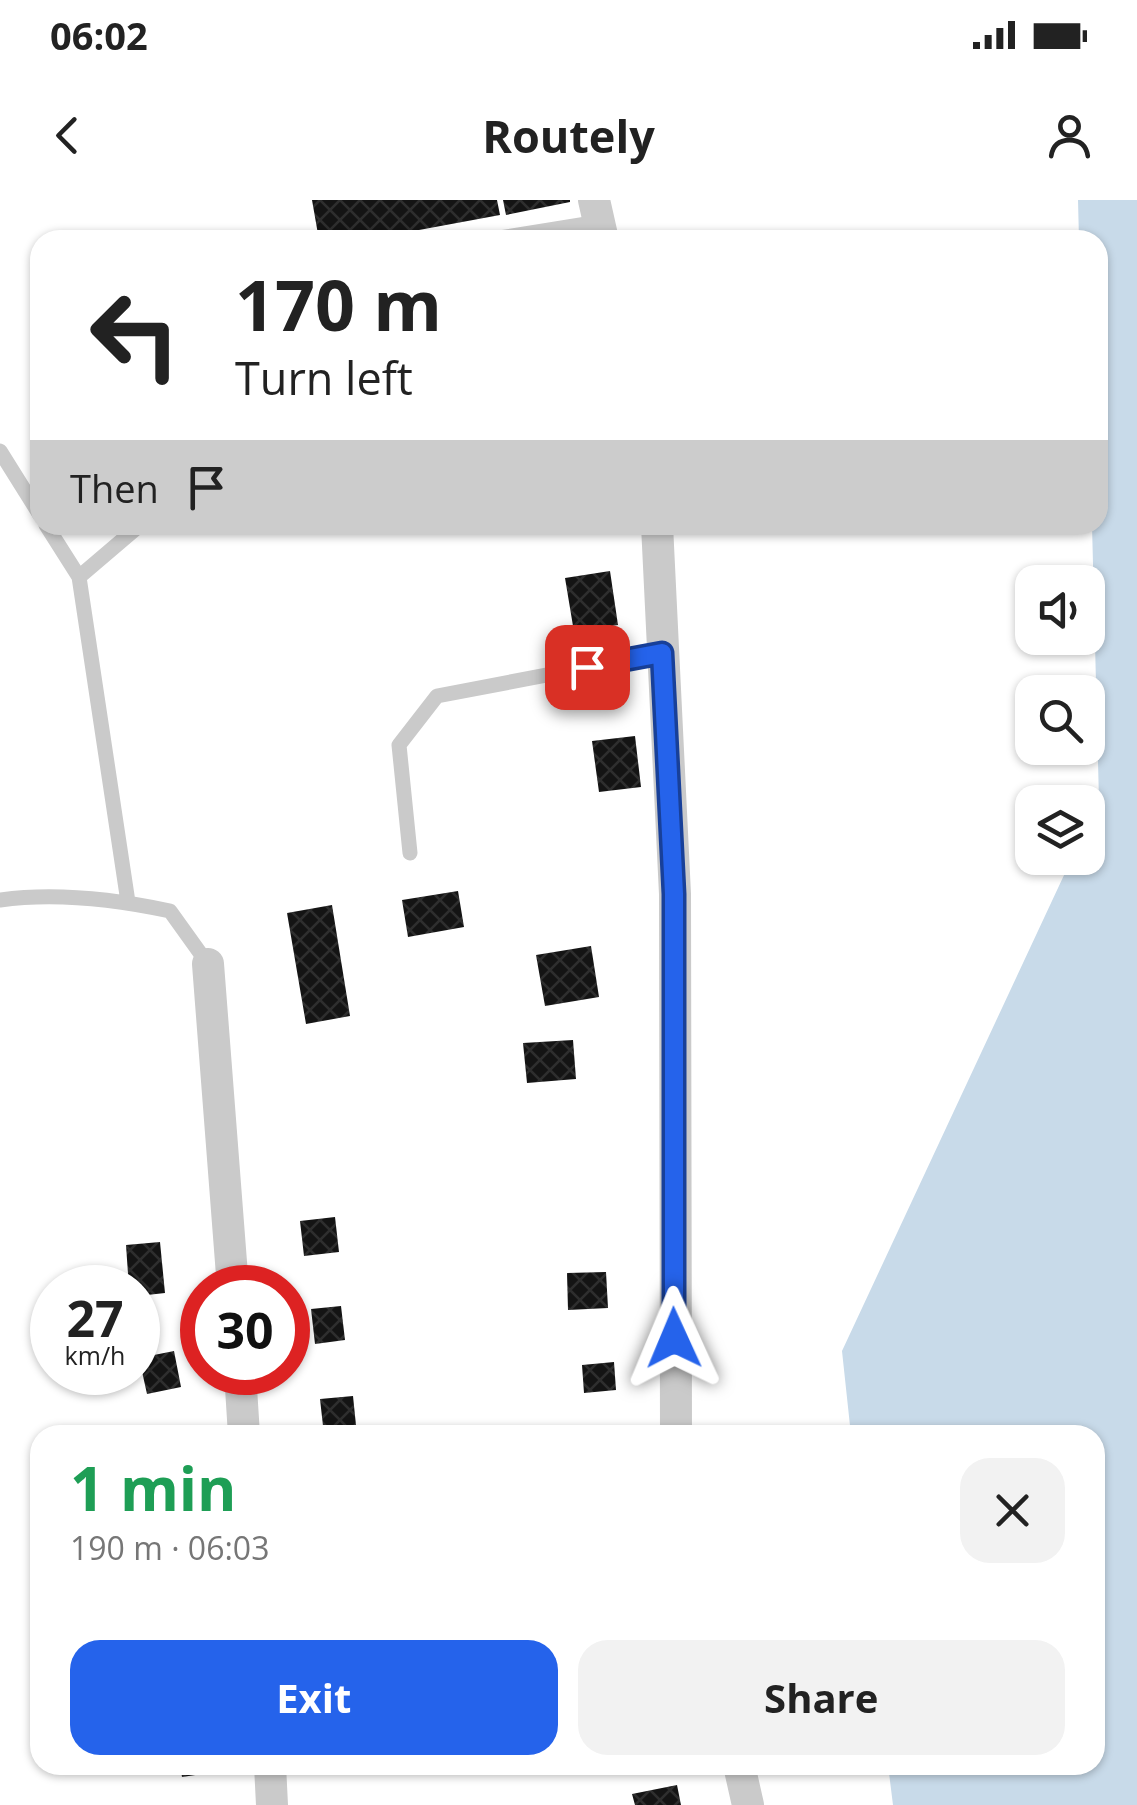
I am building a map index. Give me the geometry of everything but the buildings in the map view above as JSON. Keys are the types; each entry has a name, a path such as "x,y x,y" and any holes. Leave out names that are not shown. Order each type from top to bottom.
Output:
{"street":[{"path":"657,535 674,894 676,1425"},
{"path":"208,964 231,1265"},
{"path":"241,1395 243,1425"},
{"path":"270,1775 272,1805"},
{"path":"741,1775 748,1805"}],"lane":[{"path":"545,230 598,221"},
{"path":"0,451 30,499"},
{"path":"52,535 79,577 128,902"},
{"path":"79,577 128,535"},
{"path":"410,853 399,745 437,696 662,653"},
{"path":"0,900 35,895 128,902 170,911 208,964"}],"water":[{"path":"1078,200 1137,200 1137,1805 893,1805 889,1775 1105,1775 1105,1425 850,1425 842,1351 1064,875 1105,875 1105,785 1099,785 1098,765 1105,765 1105,675 1096,675 1095,655 1105,655 1105,565 1093,565 1092,535 1108,535 1108,230 1079,230"}],"route":[{"path":"587,667 662,653 674,894 674,1338"}]}
